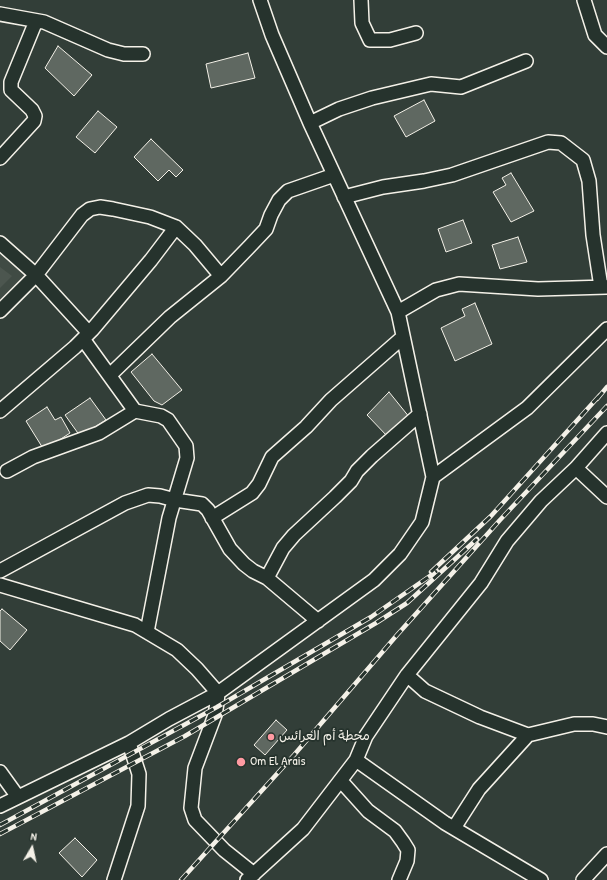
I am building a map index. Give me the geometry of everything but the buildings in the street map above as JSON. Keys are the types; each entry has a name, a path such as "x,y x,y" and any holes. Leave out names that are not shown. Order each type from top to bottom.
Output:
{"street":[{"path":"0,806 130,743 169,719 218,693 374,580 400,554 422,522 433,477 398,312 310,123 272,35 260,0"},
{"path":"361,0 362,23 370,40 390,40 416,33"},
{"path":"584,0 595,36 607,47"},
{"path":"0,14 36,21 59,28 108,50 124,54 143,54"},
{"path":"0,158 34,121 35,116 32,110 12,90 11,82 36,21"},
{"path":"310,123 339,109 372,98 431,84 461,87 526,61"},
{"path":"344,197 383,187 424,181 452,174 548,142 561,143 583,160 589,181 593,235 604,287 538,289 459,284 436,290 398,312"},
{"path":"110,376 170,317 221,276 266,229 279,200 288,191 334,175"},
{"path":"0,311 36,275 82,215 90,209 100,207 150,217 176,227 195,245 221,276"},
{"path":"0,411 86,336 151,260 176,227"},
{"path":"0,243 36,275 86,336 110,376 135,411"},
{"path":"433,477 527,408 607,329"},
{"path":"212,518 252,493 259,484 272,458 306,427 331,400 403,337"},
{"path":"7,471 34,457 99,433 135,411 161,416 168,420 186,446 187,458 174,500 157,574 148,632"},
{"path":"267,578 275,561 294,535 335,497 372,456 420,414"},
{"path":"0,585 134,626 148,632 177,650 197,669 218,693 215,716 195,768 191,808 195,820 251,877 304,829 356,760 366,736 407,675 481,584 507,541 541,502 576,468 607,434"},
{"path":"576,468 607,498"},
{"path":"0,571 125,503 148,495 160,496 174,500 202,504 230,549 253,571 267,578 318,621"},
{"path":"407,675 424,691 480,717 528,735 574,724 593,724 607,727"},
{"path":"454,828 479,789 528,735"},
{"path":"114,880 131,832 139,799 139,774 130,743"},
{"path":"356,760 454,828 540,880"},
{"path":"0,772 18,797"},
{"path":"340,781 368,811 395,832 408,850 407,861 400,880"},
{"path":"583,880 607,854"}],"shaded area":[{"path":"0,251 30,277 0,305"},
{"path":"0,267 12,276 0,288"}],"railway":[{"path":"597,399 607,387"},
{"path":"431,572 491,516 600,395"},
{"path":"181,880 294,755 397,635 500,520 607,406"},
{"path":"0,834 185,736 376,623 407,603 477,539"},
{"path":"0,825 217,707 371,617 437,571"}],"place":[{"name":"محطة أم العرائس","path":"271,737"},
{"name":"Om El Arais","path":"241,762"}]}
